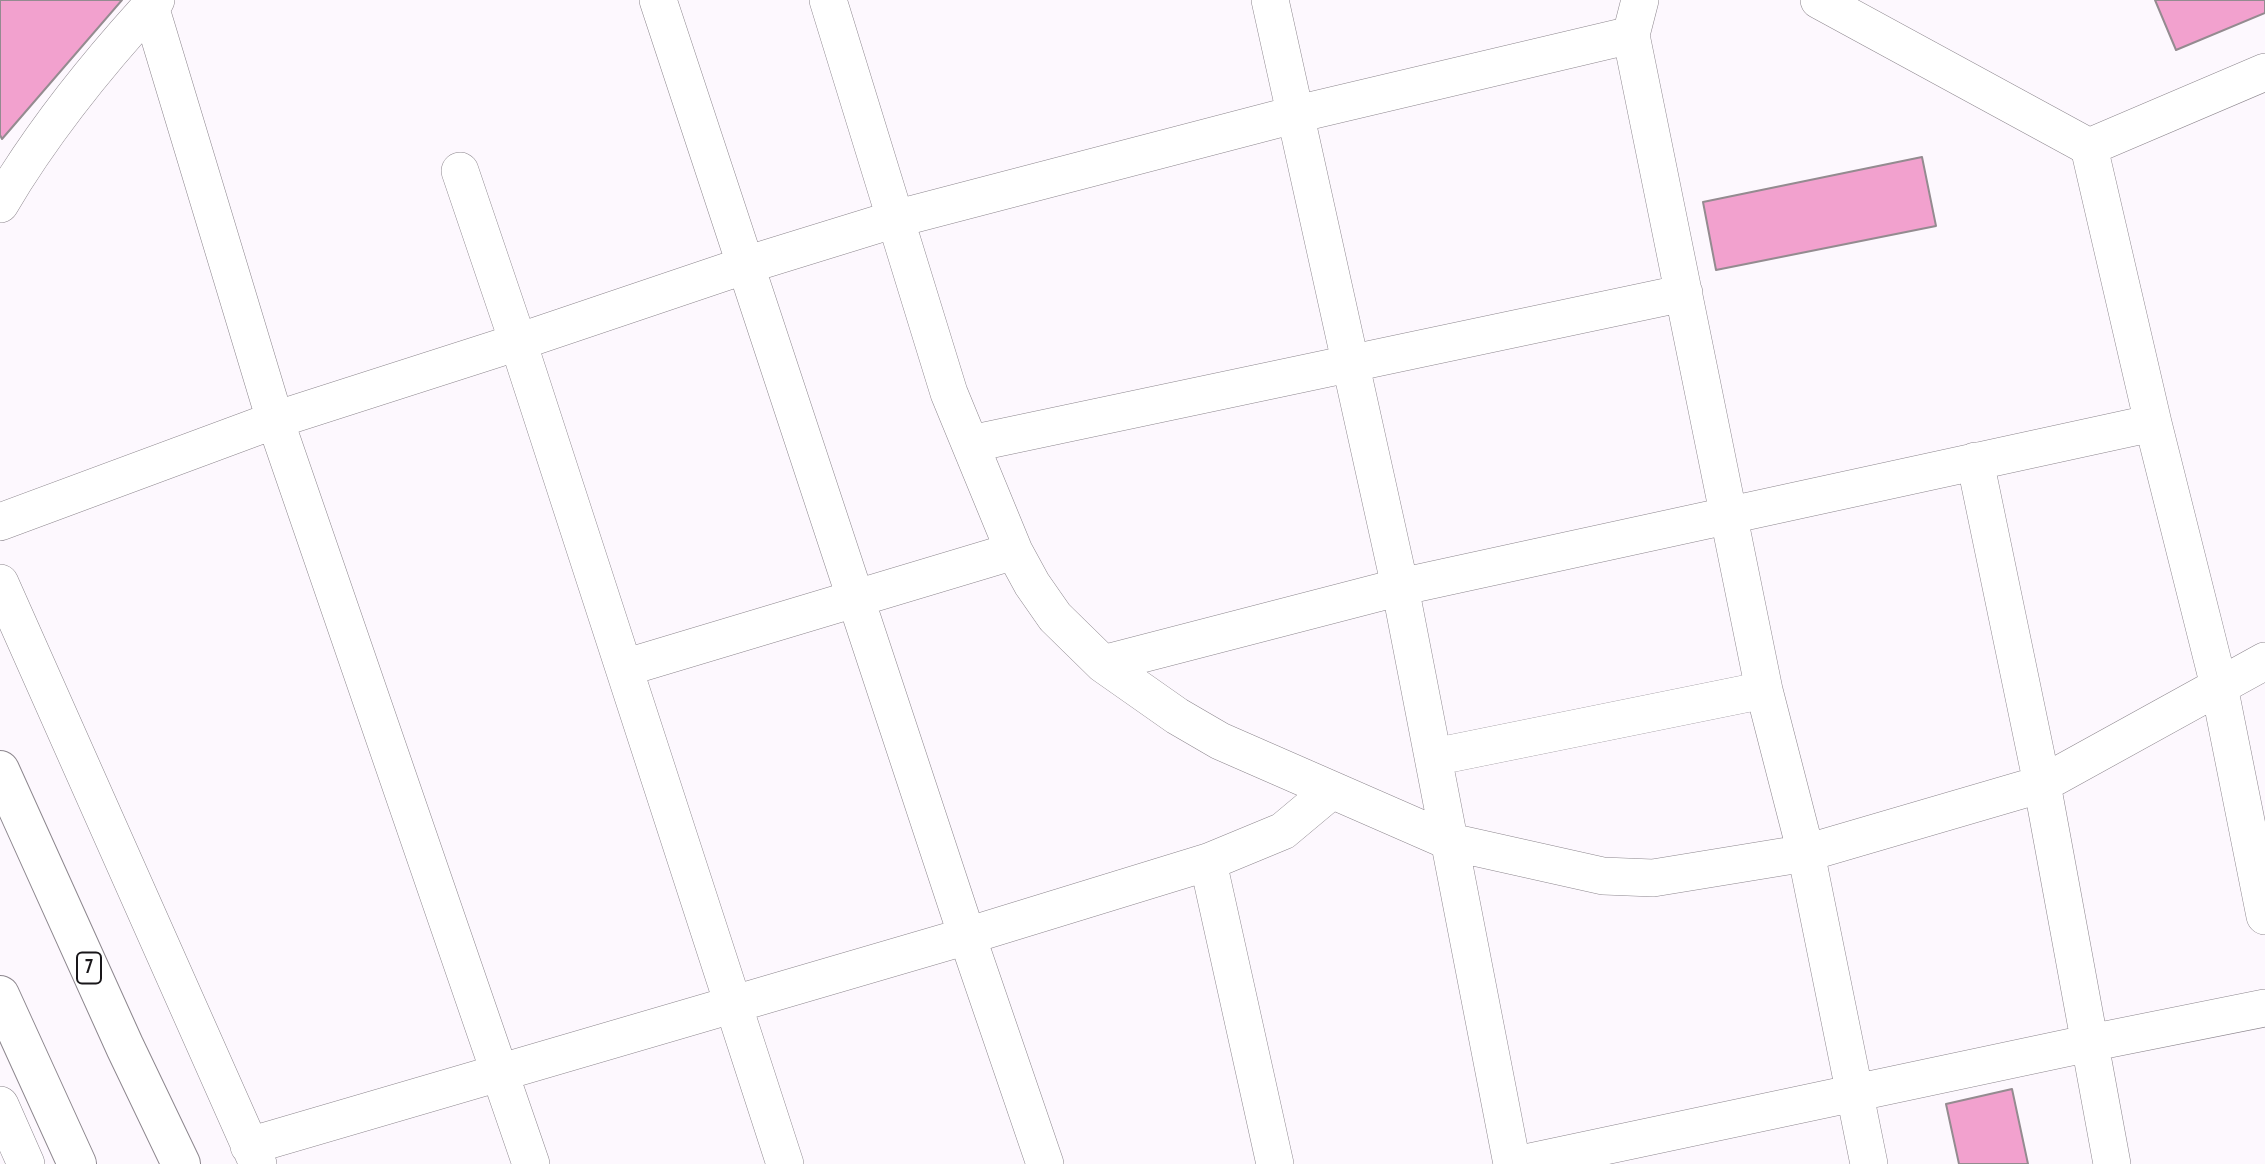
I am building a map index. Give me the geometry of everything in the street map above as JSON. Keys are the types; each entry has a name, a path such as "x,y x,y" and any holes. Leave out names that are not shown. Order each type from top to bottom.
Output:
{"highway":[{"name":"7","path":"0,770 181,1164"},
{"path":"0,995 78,1164"}],"street":[{"path":"658,0 1045,1164"},
{"path":"828,0 949,393 1014,551 1032,584 1055,617 1102,664 1177,716 1220,741 1451,842 1603,876 1653,878 1806,853 2042,783 2265,662"},
{"path":"1270,0 1400,587 1512,1164"},
{"path":"1640,0 1631,35 1764,690 1806,853 1869,1164"},
{"path":"1819,0 2089,147 2153,423 2219,686 2265,916"},
{"path":"0,204 21,167 67,106 153,3"},
{"path":"153,3 275,420 531,1164"},
{"path":"0,522 275,420 746,265 895,219 1297,114 1631,35"},
{"path":"2089,147 2265,72"},
{"path":"460,171 785,1164"},
{"path":"970,444 1685,293"},
{"path":"1102,664 1400,587 2153,423"},
{"path":"1975,461 2042,783 2112,1164"},
{"path":"624,668 1014,551"},
{"path":"0,583 254,1155 499,1073 967,936 1208,862 1283,831 1332,790"},
{"path":"1434,757 1764,690"},
{"path":"1208,862 1275,1164"},
{"path":"1520,1164 2265,1008"},
{"path":"0,1105 26,1164"}],"building":[{"path":"0,0 122,0 2,139 0,135"},
{"path":"2155,0 2265,0 2265,13 2176,50"},
{"path":"1922,157 1936,226 1716,270 1703,202"},
{"path":"2012,1089 2028,1164 1959,1164 1946,1104"}]}
